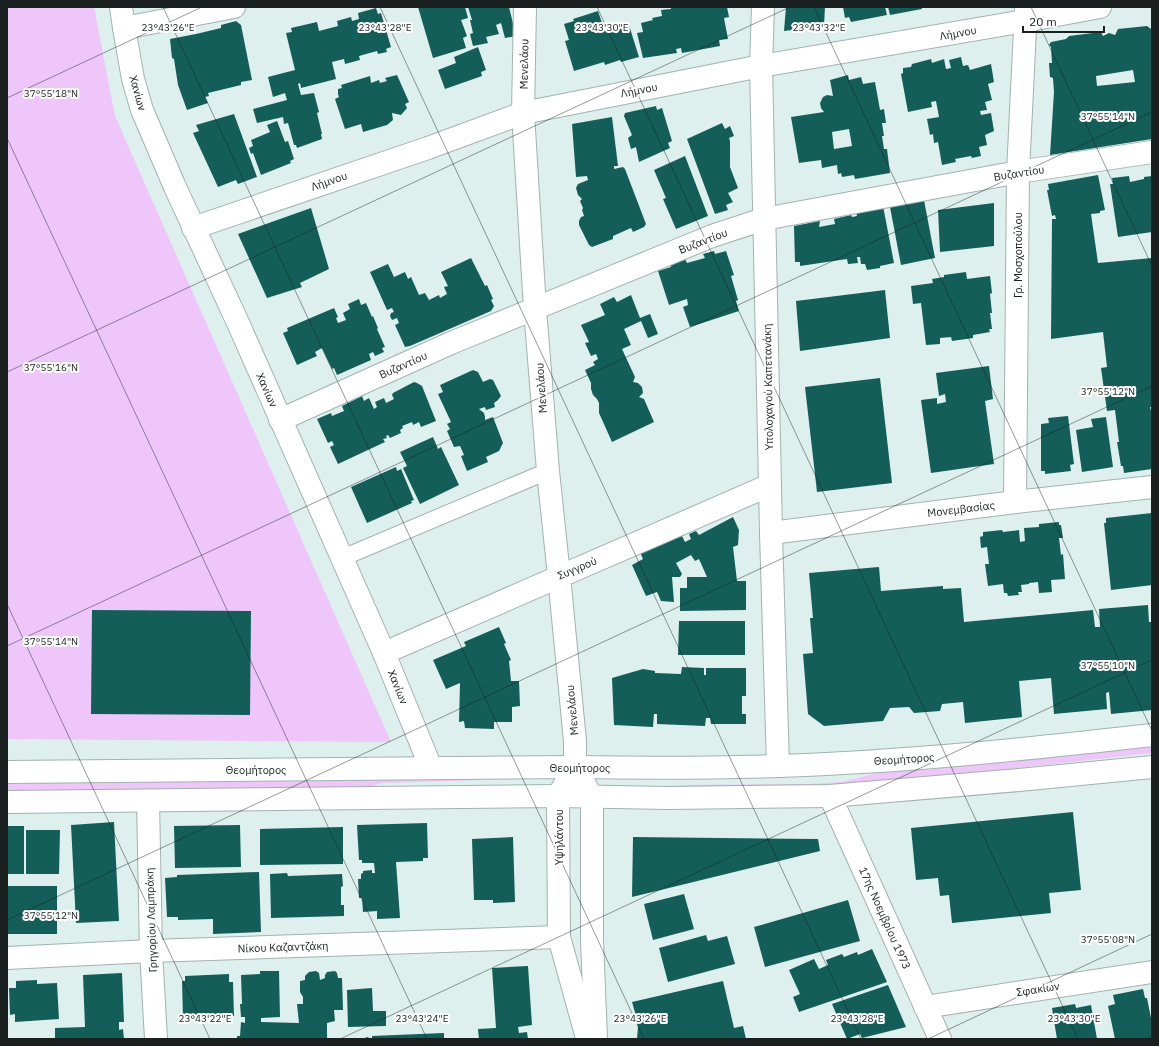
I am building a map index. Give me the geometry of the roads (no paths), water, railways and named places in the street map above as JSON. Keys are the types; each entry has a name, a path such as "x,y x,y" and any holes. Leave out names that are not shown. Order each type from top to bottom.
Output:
{"street":[{"name":"Χανίων","path":"121,7 133,79 142,110 193,228 239,325 384,653 431,768"},
{"path":"124,28 234,7"},
{"name":"Μενελάου","path":"524,7 523,113 535,310 548,471 575,741 575,767"},
{"name":"Υπολοχαγού Καπετανάκη","path":"763,7 760,66 778,766"},
{"name":"Λήμνου","path":"193,228 428,148 523,113 1025,14 1100,7"},
{"name":"Γρ. Μοσχοπούλου","path":"1015,502 1018,172 1025,14"},
{"name":"Βυζαντίου","path":"280,420 451,343 535,310 712,236 764,219 1018,172 1152,152"},
{"name":"Συγγρού","path":"384,653 770,485"},
{"name":"Μονεμβασίας","path":"771,532 1152,487"},
{"name":"Θεομήτορος","path":"7,772 778,766 891,760 1058,746 1152,735"},
{"path":"7,802 558,796 668,798 830,796 1019,780 1152,766"},
{"path":"575,767 592,797 592,940 596,1039"},
{"name":"Υψηλάντου","path":"575,767 558,796 559,938 587,1039"},
{"name":"17ης Νοεμβρίου 1973","path":"830,796 940,1039"},
{"name":"Γρηγορίου Λαμπράκη","path":"148,801 151,951 156,1039"},
{"name":"Νίκου Καζαντζάκη","path":"7,958 151,951 559,938"},
{"name":"Σφακίων","path":"925,1007 1152,972"}],"lane":[{"path":"342,558 548,471"}]}
